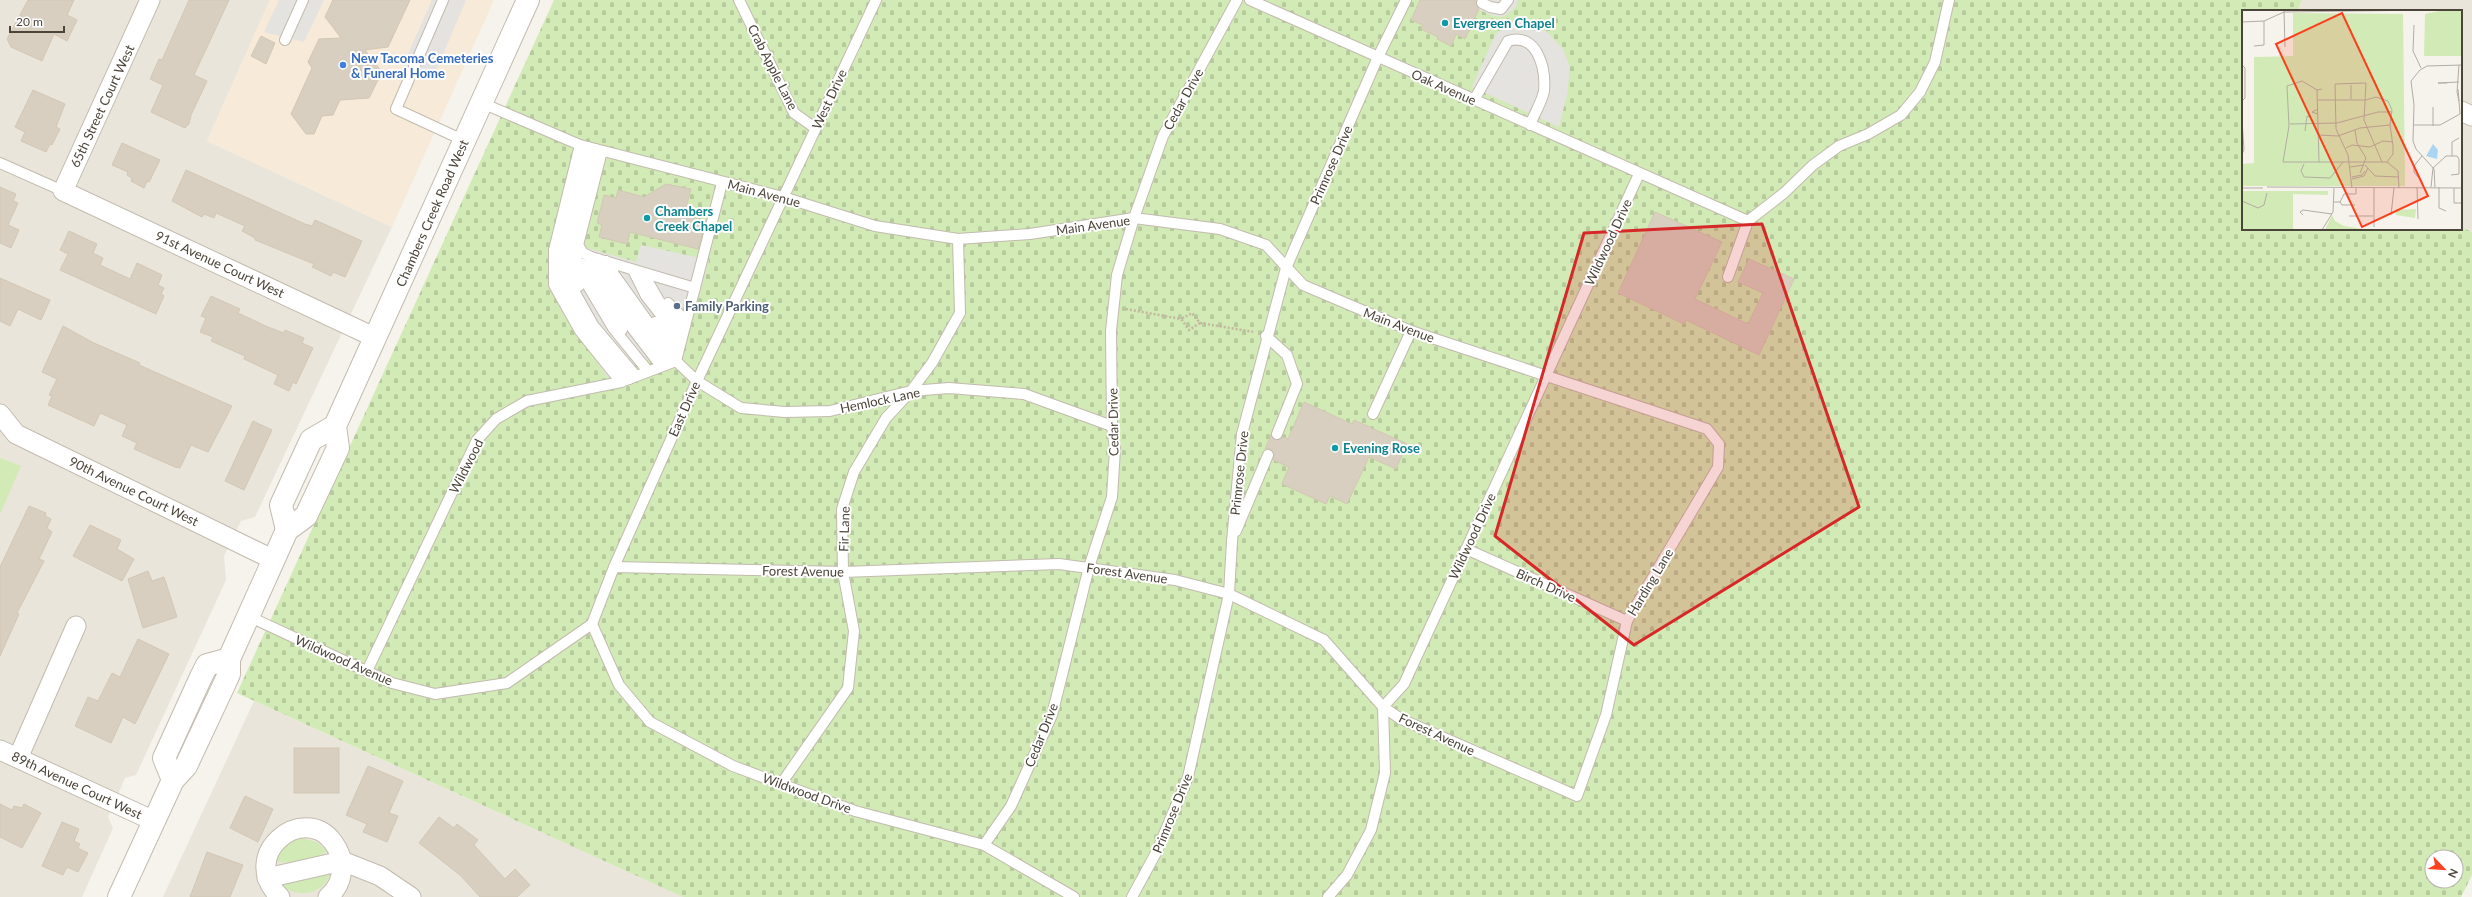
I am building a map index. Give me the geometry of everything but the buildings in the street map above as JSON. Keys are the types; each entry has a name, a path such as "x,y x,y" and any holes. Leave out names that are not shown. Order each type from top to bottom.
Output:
{"street":[{"name":"65th Street Court West","path":"63,191 150,0"},
{"name":"Chambers Creek Road West","path":"119,897 173,780 186,766 229,674 229,659 287,530 306,516 338,448 335,426 528,0"},
{"path":"2462,111 2472,116"},
{"name":"91st Avenue Court West","path":"63,191 376,338"},
{"name":"90th Avenue Court West","path":"0,414 16,434 274,560"},
{"path":"18,758 76,626"},
{"name":"89th Avenue Court West","path":"0,750 154,821"},
{"path":"280,897 272,890 267,878 265,866 271,848 284,834 295,829 314,830 330,839 338,849 342,861 342,873 338,886 328,897"},
{"path":"267,878 342,861 380,876 411,897"}],"lane":[{"path":"285,40 303,0"},
{"path":"443,0 396,109 465,141"},
{"name":"Crab Apple Lane","path":"739,0 794,113 815,128"},
{"name":"West Drive","path":"783,197 876,0"},
{"name":"Cedar Drive","path":"984,845 1011,806 1052,715 1089,567 1112,497 1115,449 1112,426 1111,331 1117,275 1134,218 1163,136 1237,0"},
{"name":"Oak Avenue","path":"1250,0 1639,174 1748,221"},
{"name":"Primrose Drive","path":"1132,897 1157,851 1188,777 1229,594 1232,541 1242,434 1286,268 1378,57 1406,0"},
{"path":"1482,3 1490,8 1501,9 1508,0"},
{"path":"1728,277 1748,221 1784,193 1813,165 1839,146 1868,134 1901,115 1920,92 1934,62 1949,0"},
{"path":"1474,100 1508,41 1516,39 1527,42 1542,61 1544,75 1543,92 1530,125"},
{"name":"Main Avenue","path":"482,103 591,148 722,183 783,197 875,226 958,238 1030,234 1134,218 1220,228 1266,245 1303,285 1411,332 1707,429 1719,444"},
{"path":"591,148 599,258 598,275 619,311 648,371"},
{"path":"591,148 554,250 554,285 580,331 648,371 697,381"},
{"path":"591,148 569,247 568,280 593,325 648,371"},
{"path":"0,163 63,191"},
{"name":"Wildwood Drive","path":"1383,707 1404,684 1639,174"},
{"path":"648,371 682,336 722,183"},
{"name":"East Drive","path":"592,624 614,567 697,381 783,197"},
{"name":"Fir Lane","path":"781,784 848,688 854,631 843,572 842,508 854,472 886,418 911,391 932,363 960,313 958,238"},
{"path":"599,258 642,273 695,288"},
{"path":"599,258 620,272 639,300 682,336"},
{"path":"599,258 613,273 648,371"},
{"path":"599,258 582,276 612,328 648,371"},
{"path":"642,273 672,309 682,336"},
{"path":"642,273 646,296 682,336"},
{"path":"1373,414 1411,332"},
{"path":"1267,335 1288,355 1298,384 1277,434"},
{"name":"Wildwood","path":"367,671 477,440 496,419 527,401 648,371"},
{"name":"Hemlock Lane","path":"697,381 742,408 785,412 830,411 911,391 949,388 1024,394 1112,426"},
{"name":"Harding Lane","path":"1577,796 1606,715 1627,621 1718,467 1719,444"},
{"path":"1232,541 1268,455"},
{"name":"Birch Drive","path":"1466,549 1627,621"},
{"name":"Forest Avenue","path":"614,567 843,572 1059,564 1174,580 1229,594 1324,640 1383,707 1401,719 1577,796"},
{"name":"Wildwood Avenue","path":"248,616 392,683 435,694 507,684 592,624"},
{"name":"Wildwood Drive","path":"592,624 619,684 650,722 733,766 781,784 855,810 984,845 1074,897"},
{"path":"1328,897 1347,875 1371,830 1385,773 1383,707"}],"path":[{"path":"1114,307 1181,319 1192,313 1200,323 1267,335"},
{"path":"1181,319 1189,330 1200,323"}],"highlighted area":[{"path":"1762,224 1859,507 1634,645 1495,536 1584,233"}],"shaded area":[{"path":"0,0 270,0 207,141 392,227 255,517 241,521 224,556 226,580 136,775 125,778 108,817 113,828 82,897 0,897"},
{"path":"270,0 494,0 392,227 207,141"},
{"path":"279,0 324,0 304,42 264,32"},
{"path":"432,0 466,0 434,76 403,65"},
{"path":"1459,0 1518,0 1516,7 1503,17 1490,15"},
{"path":"2302,0 2472,0 2472,232 2462,227 2462,10 2297,10"},
{"path":"1521,17 1534,21 1549,34 1563,49 1570,67 1567,95 1559,127 1472,87 1495,35 1508,23"},
{"path":"571,161 601,171 584,247 636,262 641,245 709,260 686,343 607,377 560,309 549,283 549,253"},
{"path":"254,701 683,897 163,897"}],"green space":[{"path":"554,0 2302,0 2297,10 2242,10 2242,230 2462,230 2462,227 2472,232 2472,875 2461,897 683,897 237,693"},
{"path":"0,458 21,466 0,514"},
{"path":"302,838 316,842 328,851 309,860 289,863 275,861 280,852 286,846 293,841"},
{"path":"331,873 321,887 309,893 295,892 280,886 286,881"}],"place":[{"name":"Evergreen Chapel","path":"1445,23"},
{"name":"New Tacoma Cemeteries & Funeral Home","path":"343,65"},
{"name":"Chambers Creek Chapel","path":"647,218"},
{"name":"Family Parking","path":"677,306"},
{"name":"Evening Rose","path":"1335,448"}]}
